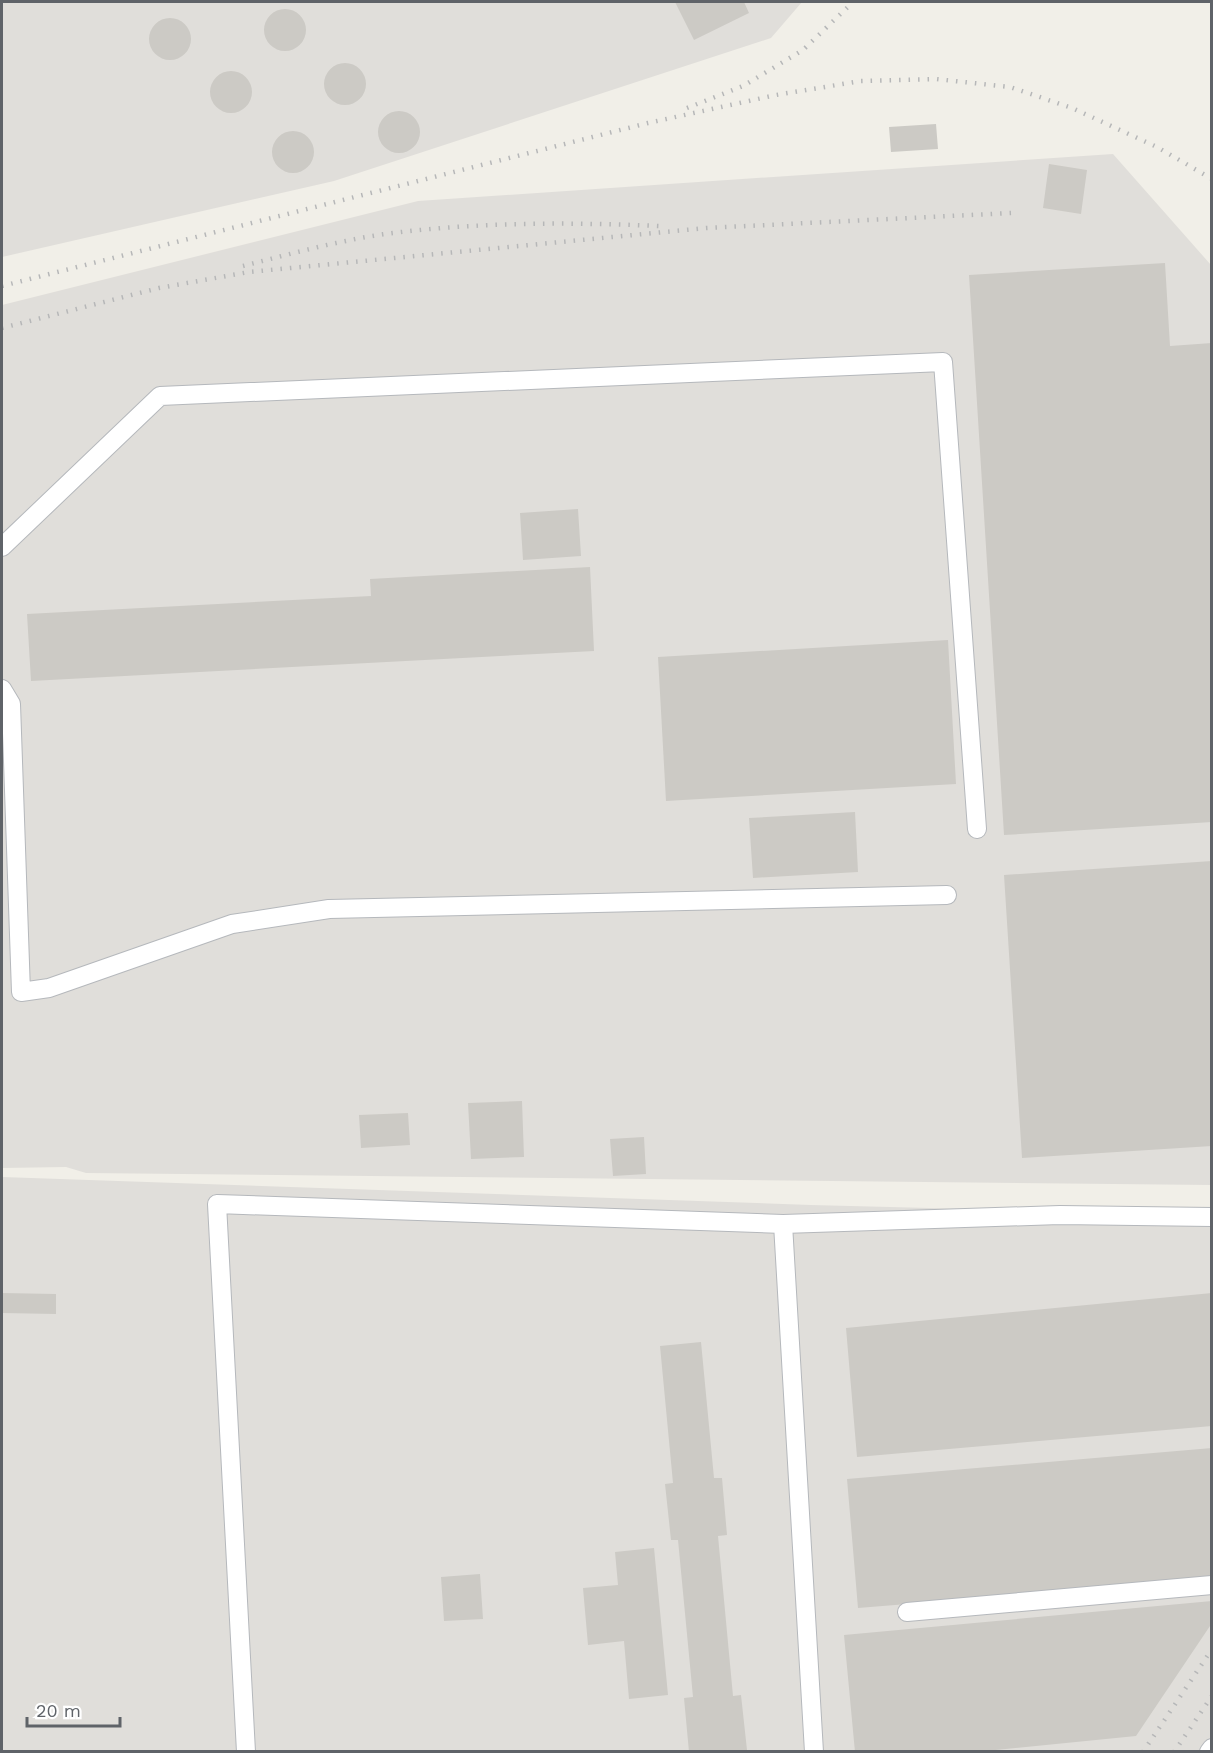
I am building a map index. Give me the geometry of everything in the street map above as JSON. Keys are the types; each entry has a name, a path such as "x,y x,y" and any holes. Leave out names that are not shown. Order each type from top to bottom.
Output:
{"lane":[{"path":"2,548 160,396 943,362 977,829"},
{"path":"2,689 11,704 21,992 49,988 232,924 329,909 947,895"},
{"path":"246,1752 217,1204 783,1224 1060,1215 1212,1217"},
{"path":"783,1224 814,1752"},
{"path":"907,1612 1212,1585"}],"shaded area":[{"path":"2,2 802,2 771,38 334,181 2,257"},
{"path":"1113,154 1211,265 1211,1185 86,1173 66,1167 2,1168 2,305 418,201"},
{"path":"2,1177 811,1205 1211,1215 1211,1751 2,1751"}],"building":[{"path":"675,2 744,2 749,13 694,40"},
{"path":"285,9 300,15 306,30 300,45 285,51 270,45 264,30 270,15"},
{"path":"170,18 185,24 191,39 185,54 170,60 155,54 149,39 155,24"},
{"path":"345,63 360,69 366,84 360,99 345,105 330,99 324,84 330,69"},
{"path":"231,71 246,77 252,92 246,107 231,113 216,107 210,92 216,77"},
{"path":"399,111 414,117 420,132 414,147 399,153 384,147 378,132 384,117"},
{"path":"936,124 938,149 891,152 889,127"},
{"path":"293,131 308,137 314,152 308,167 293,173 278,167 272,152 278,137"},
{"path":"1049,164 1087,170 1081,214 1043,208"},
{"path":"1165,263 1170,346 1212,343 1212,822 1004,835 969,275"},
{"path":"578,509 581,556 523,560 520,513"},
{"path":"590,567 594,651 31,681 27,614 371,596 370,579"},
{"path":"948,640 956,784 666,801 658,657"},
{"path":"855,812 858,872 753,878 749,818"},
{"path":"1212,861 1212,1146 1022,1158 1004,875"},
{"path":"522,1101 524,1157 471,1159 468,1103"},
{"path":"408,1113 410,1145 361,1148 359,1115"},
{"path":"644,1137 646,1174 613,1176 610,1139"},
{"path":"2,1293 56,1294 56,1314 2,1313"},
{"path":"1212,1293 1212,1426 857,1457 846,1328"},
{"path":"701,1342 714,1478 722,1478 727,1535 718,1536 733,1696 741,1695 747,1750 737,1752 689,1752 684,1698 693,1697 678,1540 671,1540 665,1484 673,1483 660,1346"},
{"path":"1212,1448 1212,1579 858,1608 847,1479"},
{"path":"654,1548 668,1695 629,1699 624,1641 588,1645 583,1588 618,1585 615,1552"},
{"path":"480,1574 483,1619 444,1621 441,1577"},
{"path":"1212,1601 1212,1623 1136,1736 976,1752 855,1752 844,1635"}],"railway":[{"path":"687,108 743,86 803,50 853,2"},
{"path":"2,286 648,123 776,95 861,81 936,79 1010,87 1072,108 1157,147 1212,179"},
{"path":"2,328 159,288 249,272 706,228 1011,213"},
{"path":"243,266 349,240 419,230 522,224 659,226"},
{"path":"1143,1752 1212,1649"},
{"path":"1174,1752 1212,1696"}]}
